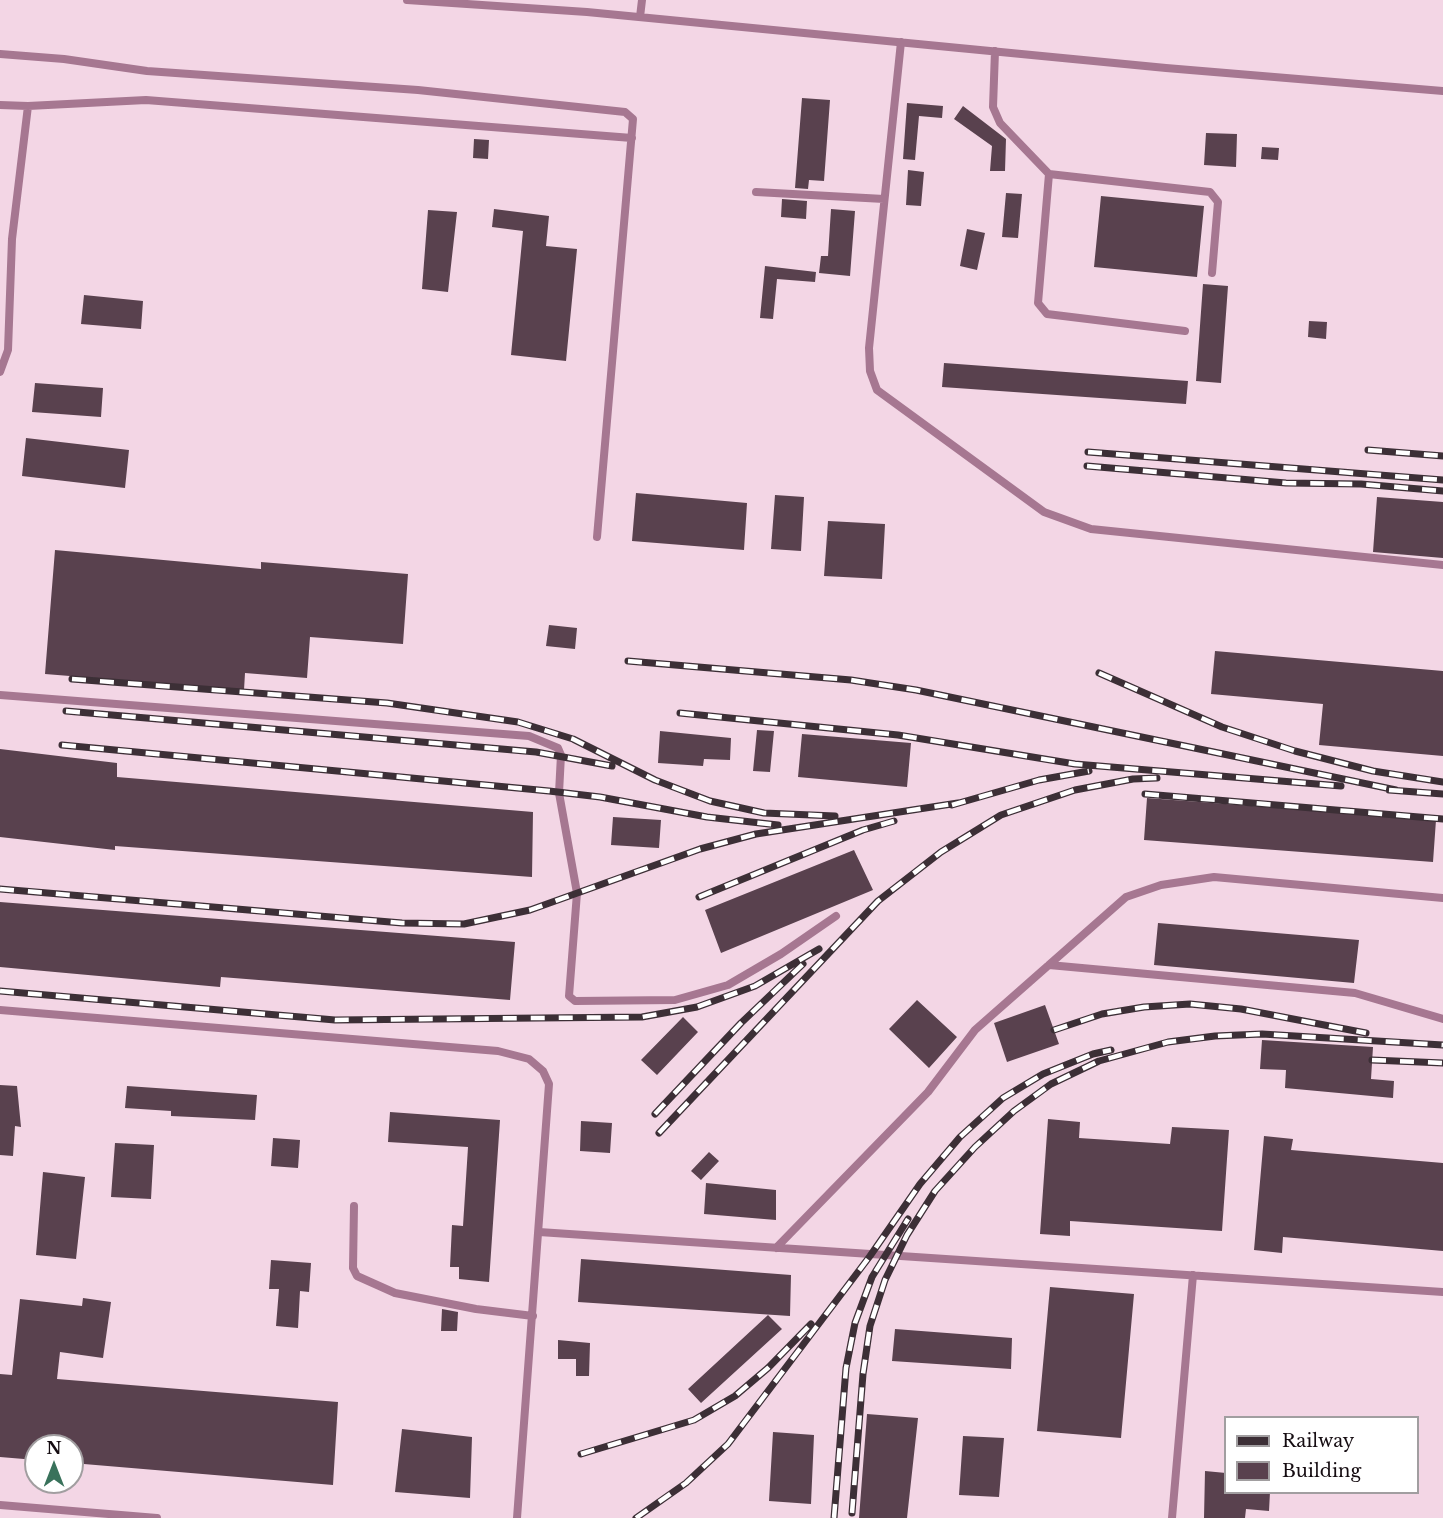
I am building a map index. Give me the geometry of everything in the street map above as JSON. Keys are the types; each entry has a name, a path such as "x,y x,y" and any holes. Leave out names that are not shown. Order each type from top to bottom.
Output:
{"lane":[{"path":"407,0 640,17 1443,91"},
{"path":"640,17 642,0"},
{"path":"901,42 869,348 870,371 877,390 1044,512 1091,530 1443,565"},
{"path":"995,51 993,107 1000,123 1049,174 1210,192 1218,202 1212,273"},
{"path":"0,54 64,59 147,71 418,90 625,112 633,119 632,138 597,537"},
{"path":"0,105 28,106 146,100 632,138"},
{"path":"0,372 8,350 12,239 28,106"},
{"path":"1049,174 1038,303 1047,314 1185,331"},
{"path":"756,192 884,199"},
{"path":"0,695 529,736 558,747 561,755 559,793 577,893 569,996 575,1001 675,1000 728,985 781,954 836,916"},
{"path":"776,1248 928,1092 975,1030 1126,897 1161,885 1214,877 1443,898"},
{"path":"1049,964 1356,993 1443,1019"},
{"path":"0,1010 498,1051 529,1059 543,1071 549,1084 517,1518"},
{"path":"354,1206 353,1268 357,1276 395,1293 476,1309 533,1316"},
{"path":"539,1232 1443,1292"},
{"path":"1172,1518 1193,1275"},
{"path":"0,1505 157,1518"}],"building":[{"path":"802,98 830,100 824,181 809,180 808,189 795,188"},
{"path":"907,103 943,106 942,118 919,116 915,160 903,159"},
{"path":"963,106 1006,139 1005,171 990,171 992,146 954,119"},
{"path":"1206,133 1237,134 1236,167 1204,165"},
{"path":"474,139 489,140 488,159 473,158"},
{"path":"1262,147 1279,148 1278,160 1261,159"},
{"path":"908,170 924,172 921,206 906,205"},
{"path":"1006,193 1022,194 1018,238 1002,237"},
{"path":"1101,196 1204,206 1197,277 1094,267"},
{"path":"782,199 807,201 806,219 781,217"},
{"path":"494,209 549,216 546,246 577,249 566,361 511,355 523,231 492,227"},
{"path":"831,209 855,211 850,276 819,273 821,256 828,256"},
{"path":"428,210 457,212 448,292 422,289"},
{"path":"967,229 985,233 977,270 960,266"},
{"path":"765,266 816,272 815,282 777,279 773,319 760,318"},
{"path":"1203,284 1228,286 1221,383 1196,381"},
{"path":"84,295 143,301 141,329 81,324"},
{"path":"1309,321 1327,322 1326,339 1308,337"},
{"path":"944,363 1188,381 1186,404 942,387"},
{"path":"35,383 103,388 101,417 32,412"},
{"path":"26,438 129,450 125,488 22,476"},
{"path":"636,493 747,503 744,550 632,541"},
{"path":"775,495 804,497 801,551 771,549"},
{"path":"1377,497 1443,502 1443,558 1373,552"},
{"path":"828,521 885,524 882,579 824,576"},
{"path":"55,550 261,569 261,562 408,574 403,644 310,637 307,678 245,673 244,690 45,674"},
{"path":"549,625 577,628 575,649 546,646"},
{"path":"1215,651 1443,671 1443,756 1319,745 1323,704 1211,694"},
{"path":"757,730 774,731 770,772 753,771"},
{"path":"660,731 731,738 730,760 704,759 703,766 658,763"},
{"path":"802,734 911,743 907,787 798,777"},
{"path":"0,749 117,763 117,777 533,812 532,877 115,846 115,850 0,837"},
{"path":"1147,798 1436,820 1433,862 1144,840"},
{"path":"613,817 661,820 659,848 611,845"},
{"path":"854,850 873,890 721,953 705,910"},
{"path":"0,902 515,942 510,1000 221,977 220,987 0,967"},
{"path":"1158,923 1359,940 1354,983 1154,965"},
{"path":"917,1000 957,1037 929,1068 889,1029"},
{"path":"1045,1005 1059,1044 1007,1062 994,1023"},
{"path":"683,1017 698,1032 657,1075 641,1060"},
{"path":"1262,1040 1373,1047 1371,1079 1394,1081 1393,1098 1285,1088 1286,1070 1260,1069"},
{"path":"0,1085 17,1086 21,1127 15,1126 13,1156 0,1155"},
{"path":"127,1086 257,1095 255,1120 171,1116 171,1111 125,1108"},
{"path":"390,1112 500,1120 489,1282 459,1279 459,1267 450,1267 452,1225 463,1226 468,1147 388,1142"},
{"path":"1048,1119 1080,1122 1079,1138 1170,1144 1172,1127 1229,1130 1222,1231 1070,1221 1070,1236 1040,1234"},
{"path":"581,1121 612,1123 610,1153 580,1151"},
{"path":"1264,1136 1293,1139 1291,1150 1443,1163 1443,1251 1283,1237 1282,1253 1254,1250"},
{"path":"273,1138 300,1140 298,1168 271,1166"},
{"path":"115,1143 154,1145 151,1199 111,1197"},
{"path":"709,1152 719,1161 701,1180 691,1171"},
{"path":"43,1172 85,1177 76,1259 36,1255"},
{"path":"706,1183 776,1190 776,1220 704,1214"},
{"path":"581,1259 791,1275 790,1316 578,1302"},
{"path":"271,1260 311,1263 309,1292 300,1291 298,1328 276,1326 279,1289 269,1289"},
{"path":"1050,1287 1134,1294 1121,1438 1037,1431"},
{"path":"83,1298 111,1302 103,1358 60,1352 57,1379 338,1402 333,1485 84,1464 84,1434 24,1434 24,1459 0,1457 0,1374 12,1375 20,1299 82,1306"},
{"path":"442,1309 458,1312 457,1331 441,1331"},
{"path":"768,1315 782,1329 701,1403 688,1389"},
{"path":"895,1329 1012,1338 1011,1369 892,1361"},
{"path":"558,1340 590,1343 589,1376 576,1376 576,1359 558,1359"},
{"path":"867,1414 918,1418 907,1518 859,1518"},
{"path":"402,1429 472,1437 470,1498 395,1492"},
{"path":"773,1432 814,1435 811,1504 769,1501"},
{"path":"963,1436 1004,1438 999,1497 959,1495"},
{"path":"1205,1471 1224,1473 1224,1494 1270,1494 1269,1511 1246,1509 1245,1518 1204,1518"}],"railway":[{"path":"1368,450 1443,456"},
{"path":"1088,452 1443,480"},
{"path":"1087,466 1286,483 1361,484 1443,491"},
{"path":"628,661 851,680 916,690 1396,790"},
{"path":"1099,673 1222,727 1295,751 1373,771 1443,782"},
{"path":"72,679 387,703 518,722 573,739 655,780 710,801 764,813 835,816"},
{"path":"66,711 536,752 612,766"},
{"path":"680,713 898,735 1075,764 1341,786"},
{"path":"62,745 549,791 600,797 707,817 778,825"},
{"path":"952,805 1039,780 1089,771"},
{"path":"659,1133 878,901 941,852 1001,815 1075,790 1133,779 1157,778"},
{"path":"1389,790 1443,794"},
{"path":"1145,794 1443,819"},
{"path":"0,889 402,923 464,924 530,910 700,849 756,834 958,803"},
{"path":"699,897 863,830 894,821"},
{"path":"0,991 335,1020 642,1017 697,1007 755,986 819,949"},
{"path":"655,1114 741,1023 803,964"},
{"path":"1054,1030 1102,1014 1144,1007 1190,1004 1241,1009 1366,1033"},
{"path":"852,1513 863,1374 870,1326 885,1280 907,1235 935,1191 975,1147 1014,1111 1051,1084 1099,1061 1168,1042 1215,1036 1262,1034 1443,1045"},
{"path":"636,1518 686,1483 728,1444 870,1256 920,1184 960,1137 1003,1098 1043,1074 1093,1054 1111,1050"},
{"path":"1372,1060 1443,1063"},
{"path":"834,1518 846,1368 855,1323 872,1277 908,1219"},
{"path":"581,1454 694,1420 735,1396 768,1368 811,1324"}]}
